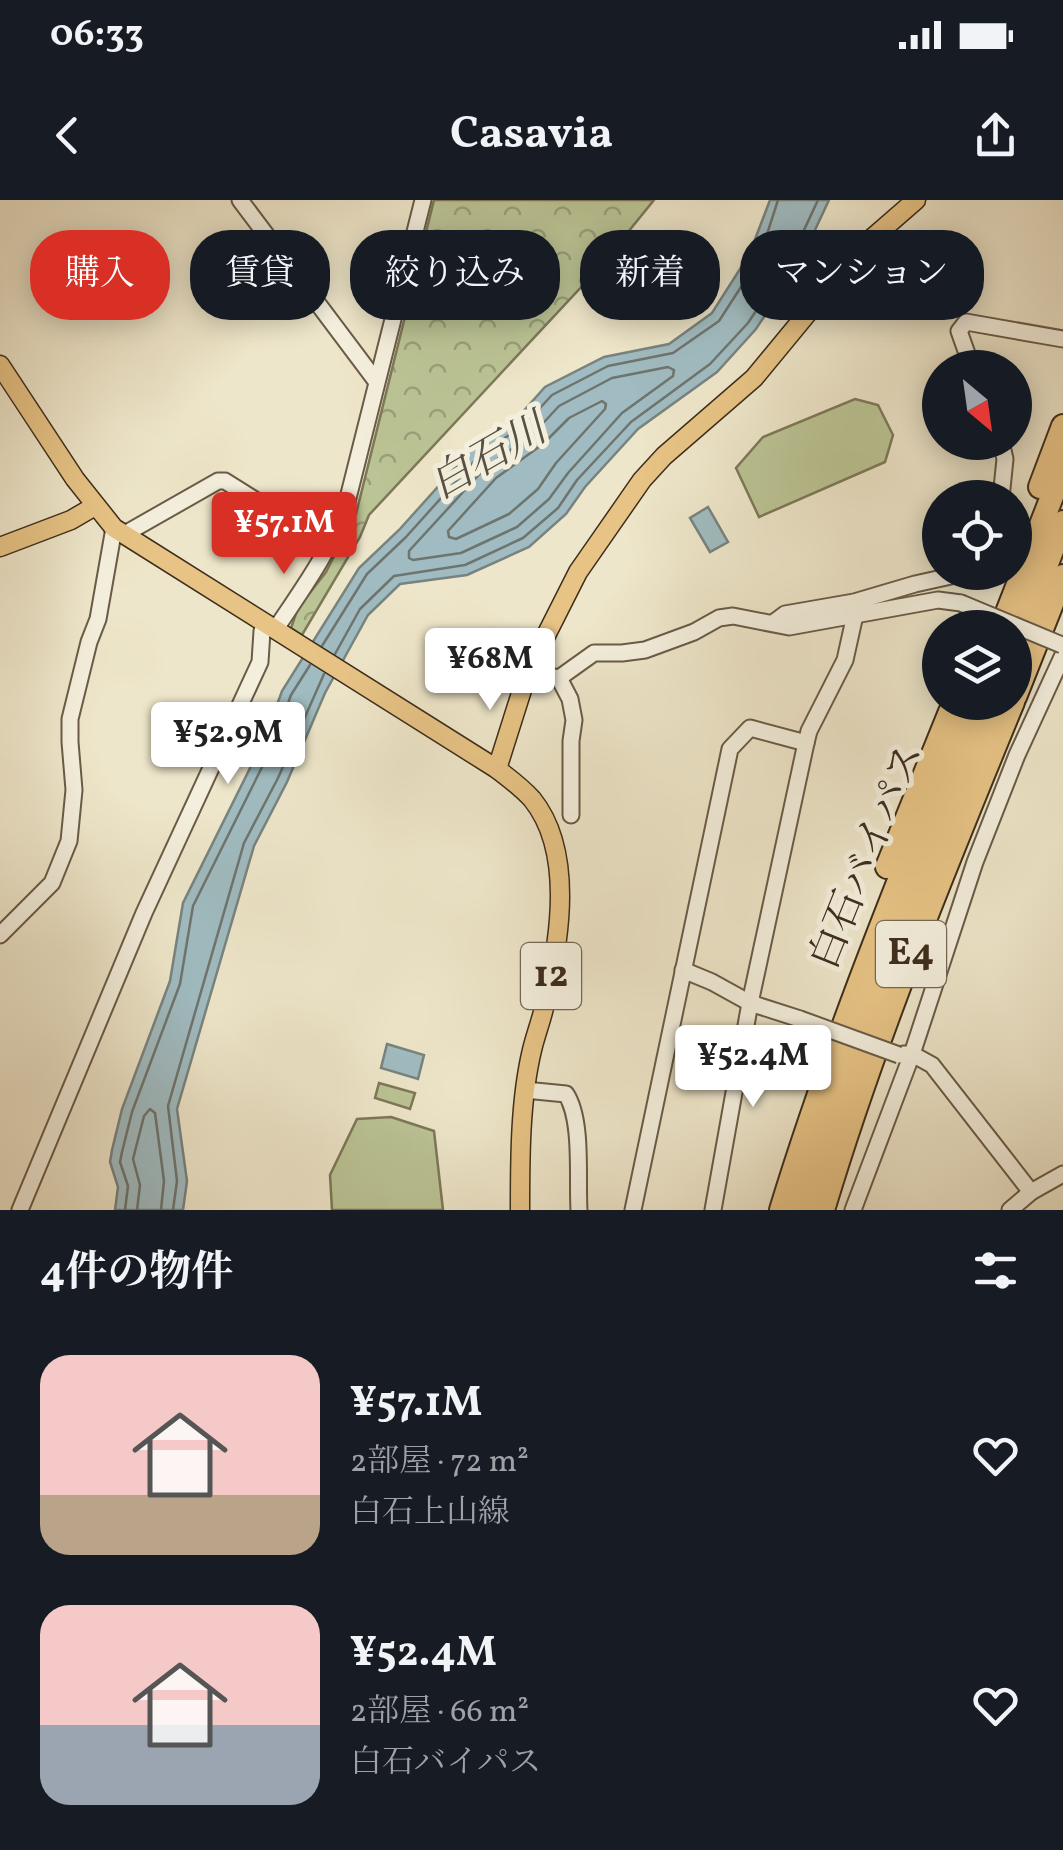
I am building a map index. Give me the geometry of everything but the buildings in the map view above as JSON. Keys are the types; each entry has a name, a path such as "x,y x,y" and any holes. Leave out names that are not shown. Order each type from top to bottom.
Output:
{"highway":[{"path":"1032,507 1063,426"},
{"path":"1007,610 1063,468"},
{"path":"1029,610 1063,522"},
{"name":"E4","path":"1032,654 1063,576"},
{"name":"白石バイパス","path":"767,1210 830,1016 946,720"},
{"name":"白石バイパス","path":"781,1210 847,1014 963,720"},
{"name":"E4","path":"803,1210 890,960 986,720"},
{"name":"E4","path":"822,1210 902,976 1006,720"}],"main road":[{"path":"494,767 528,672 578,572 642,480 754,378 862,247 916,200"},
{"name":"12","path":"0,365 95,506 118,532 494,767 531,798 543,816 557,853 559,907 553,963 525,1090 520,1210"},
{"path":"0,547 71,520 95,506"}],"street":[{"path":"240,200 376,382"},
{"path":"20,1210 144,913 260,662 262,631 275,630 336,532 354,484 422,200"},
{"path":"966,350 959,331 966,322 1063,338"},
{"path":"0,935 52,883 69,841 74,790 70,720 118,532 218,481 225,481 328,546"},
{"path":"773,623 785,614 854,602 922,582"},
{"path":"528,672 558,678 594,653 646,650 719,618 733,616 788,627 938,600 961,603 1062,645"},
{"path":"713,1210 750,1003 806,743 845,660 855,614"},
{"path":"853,1210 975,862 1017,754 1063,656"},
{"path":"558,678 570,699 574,720 572,815"},
{"path":"634,1210 730,749 750,728 806,743"},
{"path":"683,970 750,1003 932,1065 1032,1192"},
{"path":"525,1090 566,1094 571,1102 580,1210"},
{"path":"1010,1210 1063,1174"}],"green space":[{"path":"434,200 654,200 630,230 580,230 580,288 560,310 560,230 427,230"},
{"path":"404,320 551,320 369,515 302,635 291,628 298,608 326,572 356,514"},
{"path":"855,399 878,405 893,435 885,462 759,517 736,468 763,437"},
{"path":"379,1083 415,1093 410,1109 375,1098"},
{"path":"391,1117 434,1131 443,1210 332,1210 330,1175 357,1119"}],"water":[{"path":"770,200 829,200 815,230 759,230"},
{"name":"白石川","path":"740,269 740,320 762,320 717,372 638,429 566,514 529,547 467,575 400,584 368,615 325,693 254,846 177,1109 187,1181 183,1210 115,1210 118,1187 110,1162 112,1150 122,1109 170,981 183,903 264,740 282,691 359,568 471,450 520,415 545,387 604,357 669,344 702,320 720,320 720,300"},
{"path":"708,507 728,542 710,552 690,518"},
{"path":"387,1044 424,1055 418,1079 381,1068"}]}
